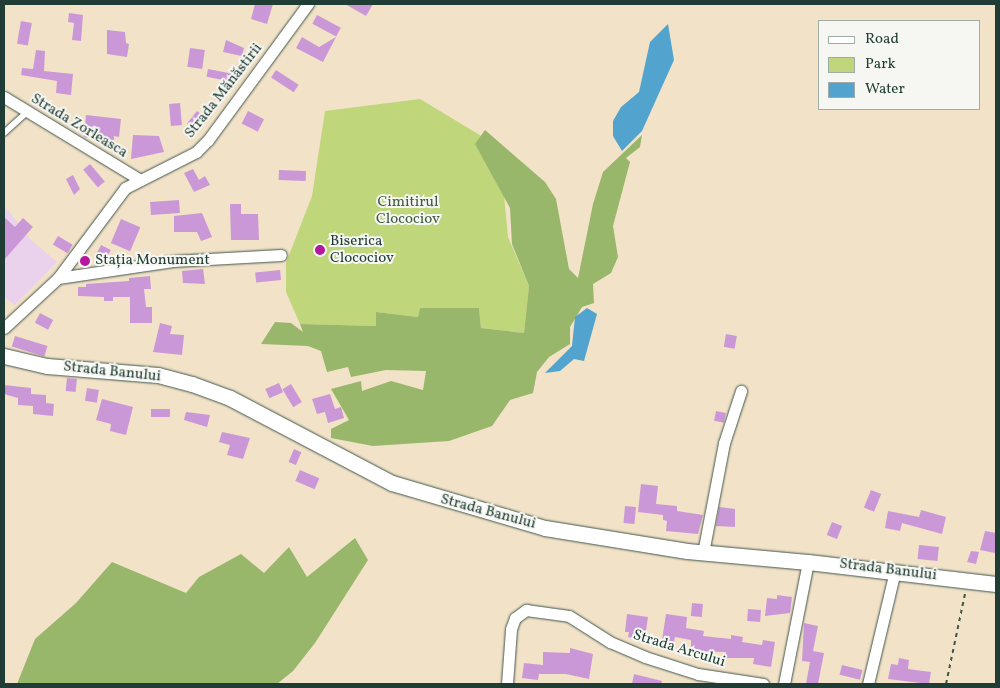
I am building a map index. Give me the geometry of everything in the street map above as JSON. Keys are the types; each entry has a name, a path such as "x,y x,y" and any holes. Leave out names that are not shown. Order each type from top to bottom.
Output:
{"street":[{"name":"Strada Mănăstirii","path":"4,328 58,278 108,208 125,188 139,179 196,152 208,140 308,4"},
{"name":"Strada Zorleasca","path":"4,97 139,179"},
{"path":"58,278 173,260 281,255"},
{"name":"Strada Banului","path":"4,356 48,366 158,375 192,384 230,398 392,483 437,498 545,528 703,553 896,571 996,584"},
{"path":"703,553 724,444 741,391"},
{"path":"784,684 808,562"},
{"path":"868,684 896,571"},
{"name":"Strada Arcului","path":"507,684 511,629 514,618 526,610 569,616 610,642 645,657 698,674 762,684"}],"lane":[{"path":"4,134 27,112"}],"path":[{"path":"946,684 968,580"}],"shaded area":[{"path":"4,205 31,240 57,262 15,305 4,297"}],"green space":[{"name":"Cimitirul Clocociov","path":"420,99 493,143 504,195 508,237 529,286 524,333 481,328 479,308 420,308 418,317 376,312 376,326 300,324 286,292 286,263 312,196 325,111"},
{"path":"485,130 545,182 556,199 569,269 578,278 593,204 603,172 642,135 640,147 626,158 630,162 613,226 618,257 611,273 593,284 594,303 582,307 570,327 570,344 549,357 537,372 533,393 510,400 492,426 449,441 373,446 331,438 331,429 349,420 331,389 361,381 362,391 391,381 423,390 426,371 386,370 351,377 348,367 327,372 321,351 308,346 261,344 275,322 291,323 303,332 300,324 376,326 376,312 418,317 420,308 479,308 481,328 524,333 529,286 512,244 510,208 475,144"},
{"path":"355,538 368,560 315,643 293,671 277,684 17,684 35,639 76,603 112,562 186,593 199,577 241,554 264,573 289,547 307,577"}],"water":[{"path":"668,24 674,60 642,131 622,151 613,136 613,121 621,107 639,92 650,42"},
{"path":"587,308 597,314 584,361 574,359 560,371 545,373 572,346 575,317"}],"building":[{"path":"255,4 273,4 267,24 251,19"},
{"path":"345,4 373,4 366,16"},
{"path":"69,13 83,15 81,41 72,40 74,23 68,22"},
{"path":"317,15 341,28 336,37 312,24"},
{"path":"21,21 32,23 28,46 17,44"},
{"path":"107,30 125,32 126,43 129,44 127,57 107,54"},
{"path":"302,37 319,47 336,37 323,62 296,48"},
{"path":"226,40 244,48 242,56 223,52"},
{"path":"190,48 205,50 202,69 187,67"},
{"path":"36,50 45,51 44,71 73,74 71,95 56,93 57,81 21,75 22,68 33,69"},
{"path":"208,69 234,74 232,82 206,77"},
{"path":"276,70 299,85 294,92 271,78"},
{"path":"180,103 182,125 171,126 169,104"},
{"path":"197,111 207,119 197,132 187,123"},
{"path":"248,111 264,119 258,132 242,123"},
{"path":"86,115 121,119 119,137 114,136 114,141 84,137"},
{"path":"133,135 159,136 164,152 131,159"},
{"path":"90,164 105,182 98,187 83,170"},
{"path":"193,169 199,180 205,176 210,185 194,192 184,173"},
{"path":"279,170 306,171 306,181 279,180"},
{"path":"73,175 80,189 74,195 66,179"},
{"path":"179,200 180,213 151,215 150,202"},
{"path":"230,204 241,204 241,214 258,214 259,240 231,240"},
{"path":"202,213 212,237 201,241 197,232 174,232 174,216"},
{"path":"4,217 15,227 23,218 33,227 4,260"},
{"path":"121,219 140,227 130,251 111,243"},
{"path":"58,236 73,245 67,253 53,245"},
{"path":"101,245 111,250 107,258 97,253"},
{"path":"203,269 205,284 183,283 182,271"},
{"path":"280,270 281,280 256,283 255,273"},
{"path":"150,276 151,289 144,289 146,307 152,307 152,323 130,323 130,297 113,297 113,301 104,301 104,297 78,296 78,287 86,287 86,284 129,281 129,278"},
{"path":"40,313 53,320 48,330 35,323"},
{"path":"160,323 172,326 170,334 184,335 182,355 153,352"},
{"path":"726,334 737,336 735,349 724,347"},
{"path":"15,336 48,346 44,356 12,347"},
{"path":"67,378 77,379 76,392 66,391"},
{"path":"279,383 283,392 269,398 265,389"},
{"path":"291,384 302,402 293,407 282,389"},
{"path":"4,385 31,388 31,394 46,395 46,403 54,404 53,416 33,414 33,406 18,405 18,398 4,394"},
{"path":"87,388 99,390 97,403 85,401"},
{"path":"330,394 335,409 341,407 344,418 328,423 325,412 317,414 312,399"},
{"path":"102,399 133,407 126,435 110,431 111,424 96,420"},
{"path":"151,409 170,409 170,417 151,417"},
{"path":"716,411 726,413 724,423 714,421"},
{"path":"186,412 210,415 207,427 184,420"},
{"path":"222,432 250,438 243,459 227,455 230,445 219,442"},
{"path":"294,449 301,452 296,465 289,462"},
{"path":"300,470 319,478 315,489 295,481"},
{"path":"641,484 658,486 656,504 677,506 677,511 703,515 698,534 666,531 667,521 663,520 663,515 638,512"},
{"path":"871,490 881,494 874,512 864,508"},
{"path":"625,506 636,507 634,524 624,523"},
{"path":"719,507 735,509 735,527 716,526"},
{"path":"921,510 946,517 942,534 902,523 900,531 885,528 888,511 919,517"},
{"path":"832,522 842,526 837,539 827,535"},
{"path":"985,531 996,533 995,553 980,550"},
{"path":"919,545 939,547 937,561 918,559"},
{"path":"971,551 979,552 976,564 967,562"},
{"path":"777,595 792,597 790,613 765,616 767,598 777,599"},
{"path":"692,603 703,604 702,617 691,616"},
{"path":"748,609 761,610 760,622 747,621"},
{"path":"627,614 648,617 646,631 639,630 638,639 628,637 629,632 625,632"},
{"path":"666,614 687,617 686,628 704,631 703,636 731,639 731,635 743,637 742,642 762,645 763,640 775,642 771,667 753,664 754,658 725,658 726,652 691,651 691,640 675,637 674,642 662,640"},
{"path":"804,623 818,626 813,651 824,653 818,684 806,684 810,662 802,661"},
{"path":"570,648 593,654 589,679 566,674 539,674 538,680 522,678 524,663 543,665 543,652 570,653"},
{"path":"899,658 909,660 908,669 931,672 929,684 888,679 891,664 898,665"},
{"path":"842,665 862,670 860,680 840,675"},
{"path":"634,674 662,681 661,684 632,684"}],"place":[{"name":"Biserica Clocociov","path":"320,250"},
{"name":"Stația Monument","path":"85,261"}]}
